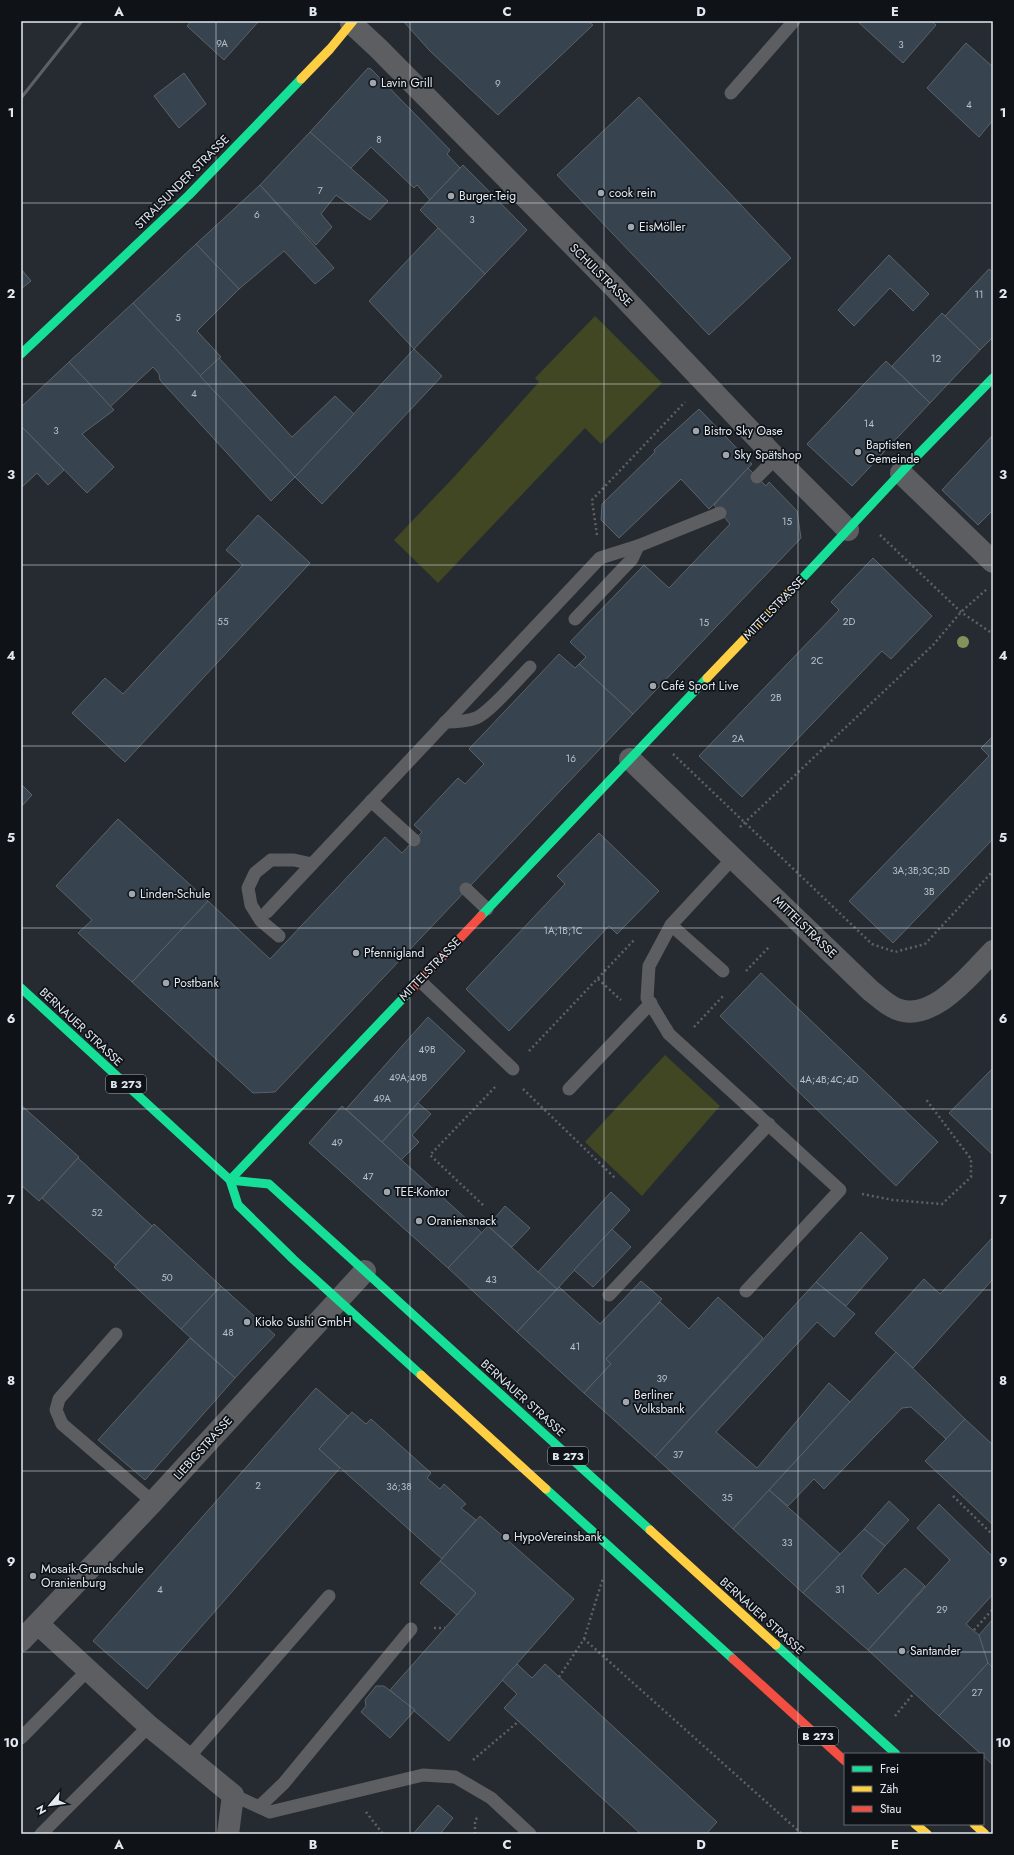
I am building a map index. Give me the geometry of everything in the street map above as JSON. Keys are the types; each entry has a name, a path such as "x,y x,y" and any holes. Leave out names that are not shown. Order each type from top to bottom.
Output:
{"main road":[{"name":"STRALSUNDER STRASSE","path":"21,354 189,195 330,49 351,22"},
{"name":"MITTELSTRASSE","path":"230,1180 993,378"},
{"name":"BERNAUER STRASSE","path":"21,988 230,1180 269,1184 895,1753"},
{"name":"B 273","path":"230,1180 238,1206 338,1300 844,1760"},
{"path":"916,1825 926,1834"},
{"path":"975,1825 985,1834"}],"street":[{"name":"SCHULSTRASSE","path":"351,22 613,286 704,384 776,458 855,523"},
{"path":"901,473 993,562"},
{"name":"MITTELSTRASSE","path":"630,759 872,991 892,1007 911,1012 933,1006 955,991 993,951"},
{"name":"LIEBIGSTRASSE","path":"21,1641 153,1502 365,1271"},
{"path":"38,1624 149,1726 233,1795 228,1834"}],"lane":[{"path":"731,92 794,21"},
{"path":"757,478 776,458"},
{"path":"267,912 600,558 638,546 720,513"},
{"path":"575,619 632,559 638,546"},
{"path":"445,722 477,718 498,700 530,667"},
{"path":"371,801 414,840"},
{"path":"727,852 671,925 650,966 647,998 669,1034 840,1190 746,1291"},
{"path":"279,936 260,921 251,905 248,888 255,873 271,860 294,860 312,864"},
{"path":"466,889 487,909"},
{"path":"671,925 723,971"},
{"path":"419,980 510,1071"},
{"path":"569,1089 651,1003"},
{"path":"609,1295 769,1124"},
{"path":"116,1334 59,1399 56,1410 62,1424 153,1502"},
{"path":"188,1758 329,1596"},
{"path":"259,1807 284,1783 411,1629"},
{"path":"21,1738 88,1671"},
{"path":"41,1834 149,1726"},
{"path":"233,1795 270,1812 423,1776 455,1777 491,1798 530,1834"}],"path":[{"path":"600,558 592,500 670,417 704,384"},
{"path":"855,523 961,612 993,634"},
{"path":"727,852 745,823 933,645 961,612 993,584"},
{"path":"652,735 872,944 895,952 925,944 993,871"},
{"path":"483,1205 430,1155 635,939"},
{"path":"510,1071 615,1178"},
{"path":"840,1190 893,1200 942,1204 971,1177 971,1159 925,1098"},
{"path":"952,1496 993,1535"},
{"path":"559,1677 584,1639 612,1549"},
{"path":"974,1630 993,1609"},
{"path":"584,1639 802,1834"},
{"path":"455,1777 518,1721"}],"green space":[{"path":"595,316 662,383 601,444 585,428 438,583 394,540 454,477 539,382 535,378"},
{"path":"665,1055 720,1106 642,1196 585,1142"}],"building":[{"path":"191,21 259,21 224,60 187,26"},
{"path":"591,21 590,23 593,25 498,115 430,51 404,22"},
{"path":"857,21 931,21 936,25 903,63"},
{"path":"966,43 993,67 993,120 979,137 927,88"},
{"path":"368,68 371,69 450,150 447,154 460,168 430,200 417,185 414,188 371,147 350,169 310,132"},
{"path":"184,73 206,104 179,128 154,96"},
{"path":"639,97 791,258 709,335 557,175"},
{"path":"310,132 388,201 370,220 336,195 321,214 332,227 316,245 260,185"},
{"path":"463,165 527,230 485,274 420,210"},
{"path":"260,185 334,268 315,284 284,251 239,289 196,244"},
{"path":"438,228 485,274 414,349 369,301"},
{"path":"196,244 239,289 197,331 221,357 200,376 133,303"},
{"path":"889,255 929,294 913,311 890,288 854,326 838,310"},
{"path":"21,269 31,281 21,289"},
{"path":"989,269 993,272 993,337 980,350 945,316"},
{"path":"133,303 295,477 271,501 160,380 159,374 153,367 110,407 69,362"},
{"path":"942,313 980,350 930,403 892,366"},
{"path":"414,349 442,376 322,504 295,477"},
{"path":"219,358 292,437 335,396 354,414 295,477 200,376"},
{"path":"886,361 930,403 852,486 807,444"},
{"path":"69,362 114,410 82,434 114,467 87,493 21,426 21,407"},
{"path":"699,409 752,464 709,509 681,479 619,538 601,520 602,504 655,452 654,450"},
{"path":"21,426 64,470 48,485 37,473 21,488"},
{"path":"993,435 993,510 978,525 942,490"},
{"path":"748,468 766,486 769,482 797,511 801,538 633,714 579,664 586,657 570,642 644,565 669,588 730,524 714,505"},
{"path":"258,515 310,563 125,762 72,713 105,678 123,694 243,565 226,550"},
{"path":"873,558 932,616 891,659 882,651 742,797 699,756 839,610 831,602"},
{"path":"559,654 575,668 579,664 633,714 275,1092 253,1093 132,982 208,901 270,959 385,837 402,853 422,832 414,825 458,778 465,784 484,764 469,749"},
{"path":"993,736 993,839 893,943 849,901 989,756 981,748"},
{"path":"21,784 32,795 21,807"},
{"name":"Linden-Schule","path":"118,819 208,901 132,982 78,933 92,920 56,886"},
{"path":"599,833 659,891 617,934 609,926 509,1031 466,989 565,884 557,876"},
{"path":"761,973 938,1142 896,1186 720,1016"},
{"path":"428,1017 465,1051 382,1142 346,1109"},
{"path":"993,1068 993,1155 949,1113"},
{"path":"418,1103 431,1114 412,1135 419,1142 401,1160 382,1142"},
{"path":"21,1105 79,1157 39,1201 21,1185"},
{"path":"342,1106 482,1233 448,1268 309,1143"},
{"path":"78,1158 152,1226 116,1265 42,1198"},
{"path":"611,1192 630,1210 557,1289 538,1272"},
{"path":"505,1206 530,1228 512,1247 488,1226"},
{"path":"154,1224 221,1286 181,1329 114,1267"},
{"path":"488,1226 557,1289 517,1332 448,1268"},
{"path":"612,1229 631,1247 593,1287 574,1270"},
{"path":"861,1232 888,1258 846,1306 816,1282"},
{"path":"993,1237 993,1279 913,1368 875,1333 924,1279 940,1294"},
{"path":"641,1281 662,1299 606,1359 611,1364 584,1393 517,1332 559,1287 600,1324"},
{"path":"816,1282 855,1314 834,1337 817,1322 716,1432 757,1468 829,1383 850,1402 733,1529 655,1457"},
{"path":"221,1286 275,1335 235,1378 181,1329"},
{"path":"718,1297 763,1338 655,1457 584,1393 611,1364 606,1359 660,1302 689,1329"},
{"path":"190,1338 235,1378 145,1480 98,1440"},
{"path":"896,1352 965,1419 946,1439 911,1407 902,1408 824,1489 814,1479 788,1506 769,1490"},
{"path":"316,1388 348,1416 319,1449 340,1468 147,1689 93,1641"},
{"path":"352,1412 366,1424 371,1419 431,1473 427,1478 440,1489 444,1484 466,1504 461,1508 476,1520 442,1559 319,1449"},
{"path":"965,1419 993,1445 993,1525 925,1461"},
{"path":"769,1490 840,1554 803,1593 733,1529"},
{"path":"889,1501 909,1520 885,1546 864,1529"},
{"path":"939,1504 993,1557 993,1594 966,1624 979,1635 988,1663 939,1716 868,1650 950,1560 917,1528"},
{"path":"480,1516 574,1599 449,1741 390,1690 476,1593 440,1561"},
{"path":"864,1529 885,1546 861,1576 878,1594 905,1568 925,1586 868,1650 803,1593"},
{"path":"440,1561 476,1593 457,1615 420,1583"},
{"path":"993,1619 993,1668 988,1663 979,1635"},
{"path":"988,1663 993,1668 993,1765 984,1757 984,1753 980,1753 939,1716"},
{"path":"517,1664 532,1678 545,1664 717,1822 706,1834 641,1834 504,1708 517,1694 502,1680"},
{"path":"376,1686 384,1686 415,1710 390,1738 361,1712 366,1706 365,1700"},
{"path":"438,1805 453,1818 440,1834 413,1834"}],"railway":[{"path":"21,98 82,21"}],"traffic: fast":[{"path":"21,354 189,195 301,79"},
{"path":"798,583 910,463 993,378"},
{"path":"481,916 707,678"},
{"path":"21,988 230,1180 238,1205 294,1260 421,1375"},
{"path":"230,1180 409,992"},
{"path":"230,1180 269,1184 650,1530"},
{"path":"546,1489 733,1659"},
{"path":"776,1645 895,1753"}],"traffic: slow":[{"path":"301,79 330,49 353,21"},
{"path":"707,678 798,583"},
{"path":"421,1375 546,1489"},
{"path":"650,1530 776,1645"},
{"path":"916,1825 927,1834"},
{"path":"975,1825 985,1834"}],"traffic: jam":[{"path":"409,992 481,916"},
{"path":"733,1659 844,1760"}],"place":[{"name":"Lavin Grill","path":"373,83"},
{"name":"cook rein","path":"601,193"},
{"name":"Burger-Teig","path":"451,196"},
{"name":"EisMöller","path":"631,227"},
{"name":"Bistro Sky Oase","path":"696,431"},
{"name":"Baptisten Gemeinde","path":"858,452"},
{"name":"Sky Spätshop","path":"726,455"},
{"name":"Café Sport Live","path":"653,686"},
{"name":"Linden-Schule","path":"132,894"},
{"name":"Pfennigland","path":"356,953"},
{"name":"Postbank","path":"166,983"},
{"name":"TEE-Kontor","path":"387,1192"},
{"name":"Oraniensnack","path":"419,1221"},
{"name":"Kioko Sushi GmbH","path":"247,1322"},
{"name":"Berliner Volksbank","path":"626,1402"},
{"name":"HypoVereinsbank","path":"506,1537"},
{"name":"Mosaik-Grundschule Oranienburg","path":"33,1576"},
{"name":"Santander","path":"902,1651"}]}
